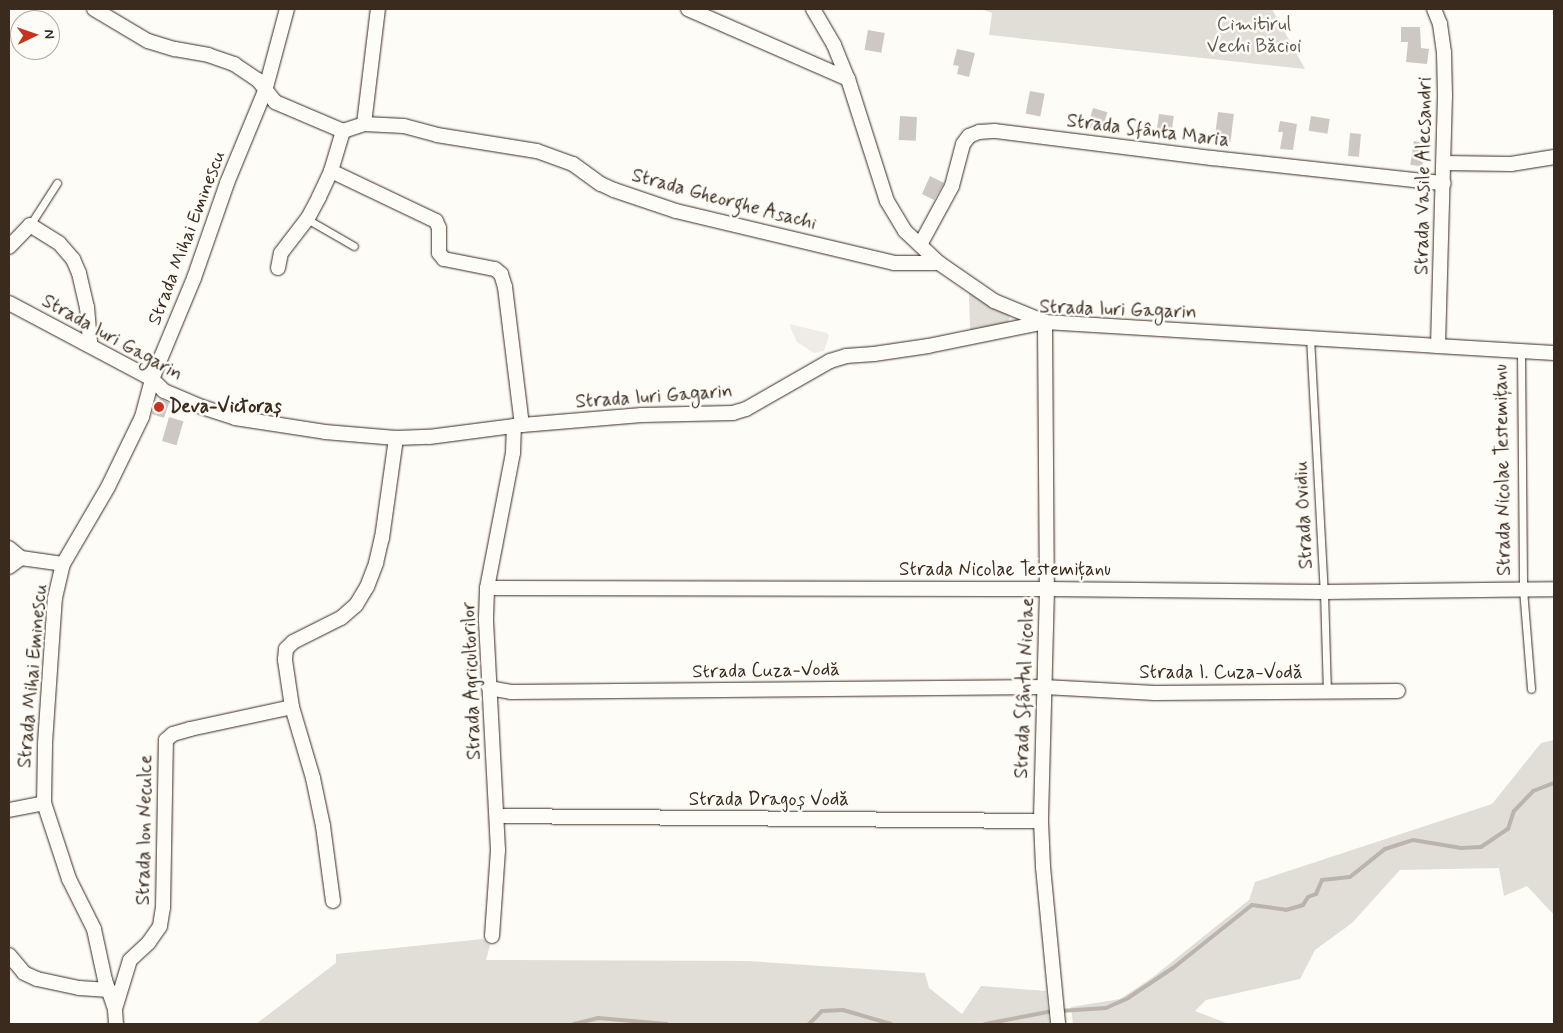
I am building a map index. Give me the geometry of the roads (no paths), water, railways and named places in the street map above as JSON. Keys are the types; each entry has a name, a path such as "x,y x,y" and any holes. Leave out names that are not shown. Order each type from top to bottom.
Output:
{"street":[{"path":"94,9 148,41 175,49 208,55 234,64 258,80 275,102 343,132 331,171 307,219 281,254 278,268"},
{"name":"Strada Mihai Eminescu","path":"116,1024 116,1008 102,968 94,929 69,880 44,803 45,743 55,598 63,564 108,487 142,418 152,379 194,278 227,183 265,91 287,9"},
{"path":"364,124 378,9"},
{"path":"688,9 848,79"},
{"path":"813,9 834,45 848,79 887,201 905,231 939,263 994,302 1045,322"},
{"name":"Strada Vasile Alecsandri","path":"1434,9 1440,24 1444,52 1444,182 1438,346"},
{"name":"Strada Gheorghe Asachi","path":"343,132 364,124 404,126 437,135 537,151 574,164 601,184 614,190 676,211 894,263 939,263"},
{"name":"Strada Sfânta Maria","path":"920,246 952,186 963,144 969,136 979,132 995,131 1212,158 1444,182"},
{"path":"1444,163 1511,164 1554,157"},
{"name":"Strada Agricultorilor","path":"331,171 436,221 439,228 439,253 444,259 495,269 502,274 505,287 518,425 487,588 489,688 498,850 492,936"},
{"path":"9,247 30,226 59,243 73,259 79,273 87,307 90,345"},
{"name":"Strada Iuri Gagarin","path":"9,303 152,379 164,391 202,407 235,418 326,432 396,438 429,437 518,425 642,415 732,413 746,409 830,361 846,356 928,346 1045,322 1554,352"},
{"name":"Strada Sfântul Nicolae","path":"1045,322 1047,588 1041,821 1057,1021"},
{"path":"332,901 323,826 292,707 284,660 286,649 293,642 341,618 356,605 367,587 376,563 382,538 396,438"},
{"path":"9,548 21,558 63,564"},
{"path":"9,567 21,558"},
{"name":"Strada Nicolae Testemițanu","path":"487,588 1047,588 1324,592 1554,590"},
{"name":"Strada Cuza-Vodă","path":"489,688 521,692 1044,687"},
{"name":"Strada I. Cuza-Vodă","path":"1044,687 1155,693 1398,692"},
{"name":"Strada Ion Neculce","path":"130,960 149,942 160,926 163,891 166,740 173,734 190,729 292,707"},
{"path":"9,810 44,803"},
{"name":"Strada Dragoș Vodă","path":"497,816 1041,821"},
{"path":"9,955 24,973 36,979 78,988 109,990"},
{"path":"102,968 119,966 130,960"},
{"path":"116,1008 130,960"}],"lane":[{"path":"30,226 57,183"},
{"path":"307,219 354,246"},
{"name":"Strada Ovidiu","path":"1310,337 1324,592 1327,691"},
{"name":"Strada Nicolae Testemițanu","path":"1521,351 1523,589 1531,688"}],"waterway":[{"path":"1060,1011 1106,1008 1128,998 1173,968 1252,905 1286,910 1303,905 1308,897 1316,894 1322,880 1350,877 1385,849 1413,840 1461,848 1481,847 1508,829 1514,811 1533,791 1554,783"},
{"path":"809,1024 822,1011 843,1010 891,1024"},
{"path":"985,1024 1053,1011"},
{"path":"574,1024 598,1018 667,1024"}],"place":[{"name":"Deva-Victoraș","path":"159,407"}],"park label":[{"name":"Cimitirul Vechi Băcioi","path":"1254,36"}]}
